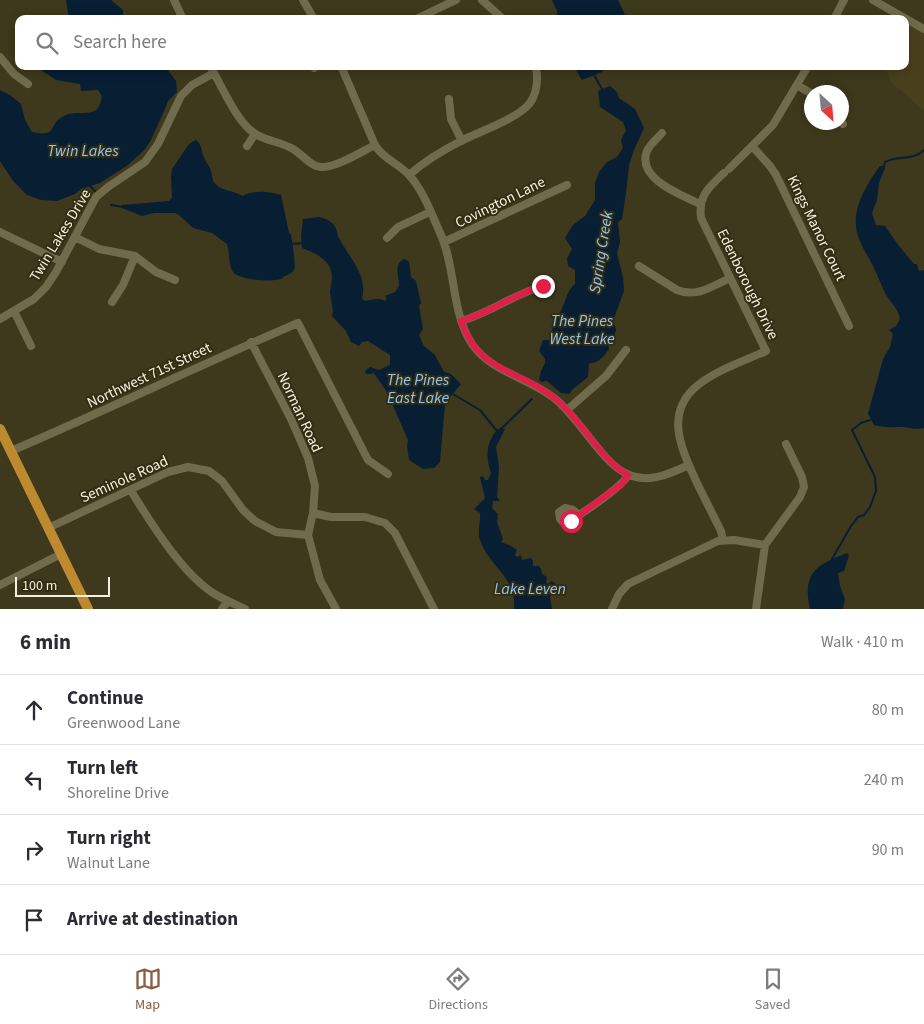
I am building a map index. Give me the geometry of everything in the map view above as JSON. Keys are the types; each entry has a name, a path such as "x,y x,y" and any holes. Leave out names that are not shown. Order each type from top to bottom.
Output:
{"main road":[{"path":"0,429 88,609"}],"street":[{"path":"174,0 181,15"},
{"path":"303,0 312,15"},
{"path":"424,15 456,0"},
{"path":"836,15 844,0"},
{"path":"873,0 899,15"},
{"path":"484,1 499,15"},
{"path":"909,20 924,29"},
{"path":"0,57 14,74 28,84"},
{"name":"Twin Lakes Drive","path":"1,318 41,293 51,281 62,262 96,197 141,166 150,157 183,92 211,70"},
{"path":"213,70 238,115 255,134 293,149 314,165 324,167 336,164 375,145"},
{"path":"343,70 375,145 382,154 409,175 417,186 430,212 444,242 461,321 468,338 486,359 495,366 547,393 567,410 612,462 628,475 640,478 656,478 689,465"},
{"path":"409,175 432,156 520,112 535,95 536,70"},
{"path":"662,134 647,150 645,161 650,173 658,182 700,204 708,188 773,125 806,70"},
{"path":"797,85 804,89"},
{"path":"449,99 451,119 462,141"},
{"path":"247,146 255,134"},
{"name":"Kings Manor Court","path":"752,146 776,175 849,326"},
{"name":"Covington Lane","path":"444,242 567,185"},
{"name":"Edenborough Drive","path":"700,204 701,218 766,351 705,380 691,391 680,412 678,426 679,442 721,531 723,540"},
{"name":"Covington Lane","path":"387,238 398,228 430,212"},
{"path":"0,241 2,233 62,262"},
{"path":"75,237 99,249 135,256 156,272 175,280"},
{"path":"112,302 123,285 135,256"},
{"path":"639,266 677,290 690,294 703,291 730,278"},
{"path":"461,321 472,318 530,290 543,286"},
{"path":"14,311 31,346"},
{"name":"Northwest 71st Street","path":"11,451 113,407 251,342 298,323 368,460 388,474"},
{"name":"Norman Road","path":"251,342 291,419 308,458 314,486 313,513 308,535 320,580 336,607"},
{"path":"567,410 606,376 626,350"},
{"path":"756,609 765,545 800,497 804,488 802,477 786,444"},
{"name":"Seminole Road","path":"48,528 131,491 168,472 188,467 209,471 222,481 255,521 276,532 308,535"},
{"path":"578,515 622,484 628,475"},
{"path":"131,491 157,533 190,572 213,592 244,609"},
{"path":"313,513 332,517 365,516 385,523 395,533 434,609"},
{"path":"612,609 619,594 628,584 723,540 765,545"},
{"path":"0,585 61,554"},
{"path":"222,609 228,601"},
{"path":"326,609 336,607"}],"shaded area":[{"path":"909,25 924,33 924,111 890,81 886,70 909,70"}],"water":[{"path":"66,0 111,0 123,10 123,15 68,15"},
{"path":"552,0 618,0 625,15 557,15"},
{"name":"Twin Lakes","path":"41,70 168,70 176,81 177,92 168,101 146,148 128,165 100,183 81,189 75,194 57,201 41,200 27,195 13,181 0,161 0,90 21,104 25,120 32,132 46,133 50,132 59,119 68,114 88,113 96,110 102,96 98,90 81,91 80,84 56,80"},
{"path":"576,70 604,70 602,72 582,80"},
{"name":"The Pines West Lake","path":"610,86 617,92 619,98 635,109 644,128 629,165 622,219 618,222 620,242 617,253 623,277 624,291 613,321 616,330 612,341 608,343 609,349 601,359 589,364 588,377 569,394 561,393 547,381 542,382 539,380 545,359 539,351 543,340 552,340 554,337 552,332 553,324 575,284 575,270 568,266 567,258 572,249 565,238 573,225 585,216 595,200 595,183 599,172 607,162 617,157 623,148 621,140 626,130 623,122 600,107 598,91"},
{"path":"196,140 210,169 213,181 223,189 242,196 262,192 281,195 289,233 291,234 294,271 279,280 257,280 242,277 231,269 227,244 212,233 193,228 175,213 154,213 142,216 122,208 122,205 169,201 172,198 172,169 189,144"},
{"path":"880,166 885,168 879,183 877,200 872,213 876,225 885,226 914,264 917,264 919,271 924,270 924,428 921,429 874,425 868,414 883,359 890,347 893,334 889,330 896,326 900,319 896,308 885,293 861,242 856,226 857,210 860,202"},
{"name":"The Pines East Lake","path":"319,217 333,224 339,238 357,267 362,282 362,299 365,301 378,299 385,301 387,299 385,296 395,292 399,286 399,263 405,259 409,262 411,277 416,281 421,303 419,306 423,329 419,335 424,346 435,355 444,372 451,374 461,384 445,403 440,462 434,468 423,469 409,460 408,440 387,392 373,372 372,374 366,374 365,371 370,367 379,370 390,365 390,355 368,341 362,342 359,346 351,342 346,331 332,316 333,308 330,293 332,277 329,266 318,255 302,248 303,219"},
{"name":"Lake Leven","path":"500,428 505,429 496,447 499,467 497,497 500,501 493,501 492,508 498,514 497,522 503,539 501,542 517,550 515,555 517,557 521,555 522,560 531,558 533,566 539,566 542,574 547,577 546,582 548,584 552,581 557,585 558,595 552,594 550,597 552,609 514,609 514,598 507,580 490,558 480,540 480,513 474,509 485,498 480,477 483,476 485,480 488,480 491,473 488,460 489,443 495,432"},
{"path":"847,553 849,555 844,571 838,573 845,599 843,609 810,609 808,587 814,572 820,566"}],"waterway":[{"name":"Spring Creek","path":"593,73 603,91"},
{"path":"884,166 885,162 915,156 924,150"},
{"path":"90,186 95,191"},
{"path":"111,205 123,207"},
{"path":"291,244 304,243"},
{"path":"451,393 480,410 497,431"},
{"name":"Spring Creek","path":"501,429 532,399"},
{"path":"832,559 851,526 870,507 876,491 875,477 852,430 861,423 870,420"}],"route":[{"path":"543,286 530,290 472,318 461,321 468,338 486,359 495,366 554,398 567,410 612,462 628,475 622,484 571,521"}]}
